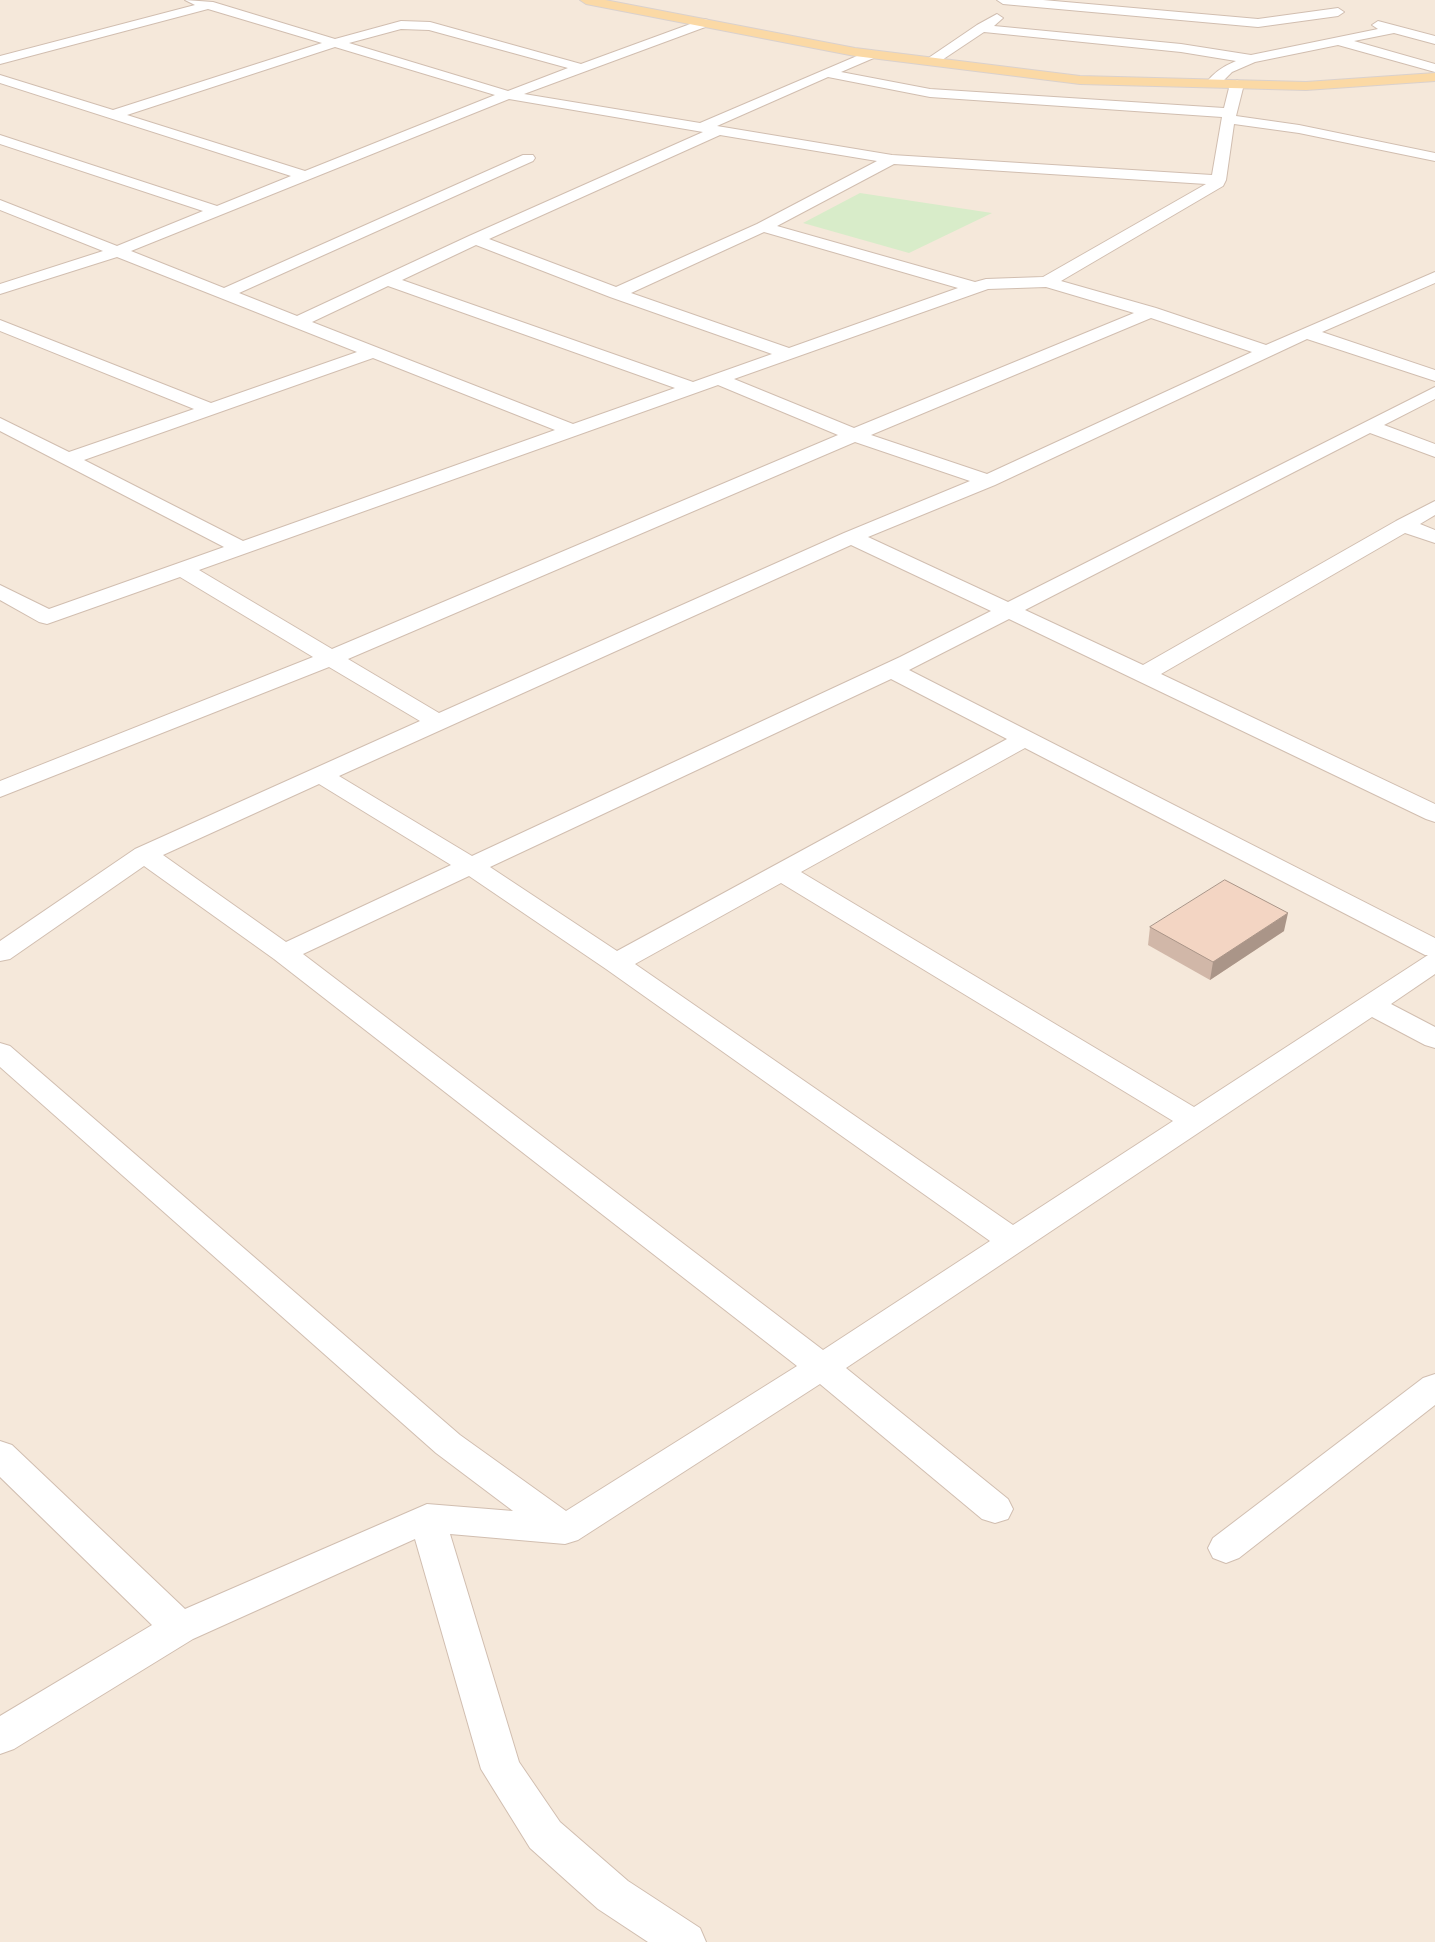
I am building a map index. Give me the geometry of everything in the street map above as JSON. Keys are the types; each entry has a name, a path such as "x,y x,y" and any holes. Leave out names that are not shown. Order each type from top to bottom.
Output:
{"main road":[{"path":"586,0 871,54 1080,80 1306,86 1435,77"}],"street":[{"path":"191,0 508,95 892,159 1218,180"},
{"path":"1003,0 1258,23 1342,14 1312,3"},
{"path":"1060,6 1094,0"},
{"path":"1134,0 1171,16"},
{"path":"931,61 1020,2"},
{"path":"0,60 209,5"},
{"path":"1365,21 1435,40"},
{"path":"0,289 119,251 508,95 704,23"},
{"path":"112,115 393,26 421,24 581,68"},
{"path":"980,28 1181,48 1251,59"},
{"path":"1213,83 1227,69 1251,59 1395,29"},
{"path":"1338,41 1435,68"},
{"path":"702,127 871,54"},
{"path":"827,73 908,90 946,95 1228,116 1435,157"},
{"path":"0,79 305,176"},
{"path":"1047,282 1218,183 1228,116 1237,84"},
{"path":"298,322 475,239 719,130"},
{"path":"0,138 218,211"},
{"path":"226,293 528,158"},
{"path":"616,292 763,227 892,159"},
{"path":"0,205 573,430"},
{"path":"763,227 976,288"},
{"path":"475,239 790,354"},
{"path":"0,953 144,854 851,537 988,481 1306,333 1435,277"},
{"path":"387,280 693,388"},
{"path":"0,592 47,617 986,284 1047,282 1150,312 1268,351"},
{"path":"0,790 331,658 854,435 1150,312"},
{"path":"0,325 211,409"},
{"path":"1306,333 1435,376"},
{"path":"68,459 374,352"},
{"path":"718,379 854,435 988,481"},
{"path":"284,953 891,670 1435,392"},
{"path":"0,424 241,548"},
{"path":"1369,426 1435,452"},
{"path":"1144,674 1435,507"},
{"path":"1403,525 1435,537"},
{"path":"851,537 1010,610 1435,814"},
{"path":"182,569 438,722"},
{"path":"891,670 1435,949"},
{"path":"616,963 1026,738"},
{"path":"321,775 471,866 616,963 1013,1240"},
{"path":"144,854 284,953 822,1367 995,1508"},
{"path":"782,872 1194,1121"},
{"path":"0,1737 180,1628 427,1518 565,1530 822,1367 1435,962"},
{"path":"1371,1004 1435,1039"},
{"path":"0,1052 448,1444 565,1530"},
{"path":"1226,1548 1435,1387"},
{"path":"0,1455 180,1628"},
{"path":"427,1518 501,1769 545,1835 613,1895 685,1942"}],"shaded area":[{"path":"0,0 1435,0 1435,1942 0,1942"}],"green space":[{"path":"860,193 992,213 909,253 803,223"}],"building":[{"path":"1225,880 1288,913 1213,962 1150,927"}]}
